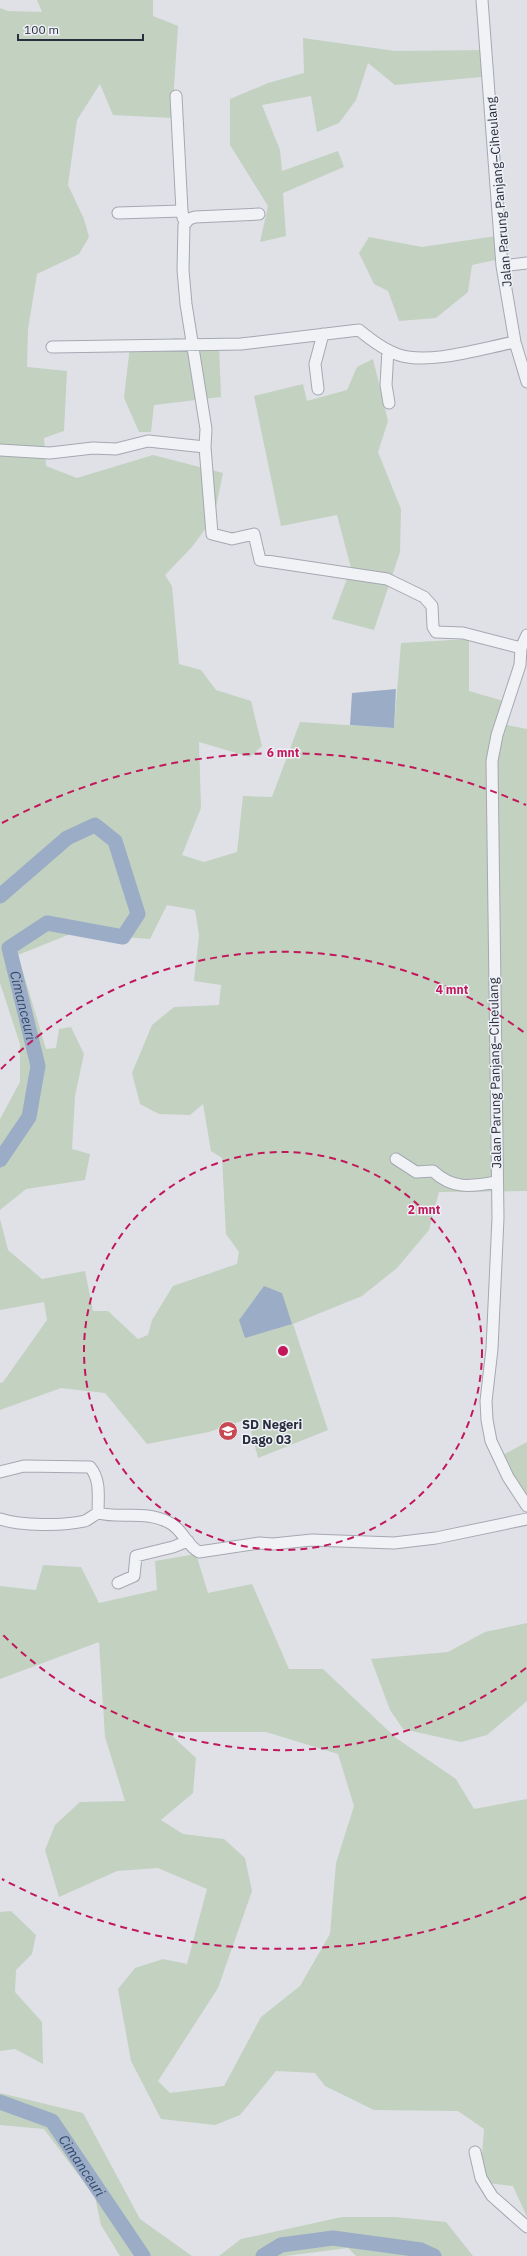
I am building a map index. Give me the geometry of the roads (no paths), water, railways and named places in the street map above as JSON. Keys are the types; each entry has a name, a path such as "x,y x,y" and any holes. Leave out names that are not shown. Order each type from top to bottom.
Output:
{"street":[{"name":"Jalan Parung Panjang–Ciheulang","path":"482,0 502,266 515,342 527,382"},
{"path":"176,96 184,225 186,297 206,429 205,447 212,534 232,539 254,534 260,560 387,579 424,597 432,606 433,627 436,632 463,633 521,648"},
{"path":"118,213 182,211"},
{"path":"184,225 189,219 195,217 259,214"},
{"path":"502,266 527,263"},
{"path":"52,347 241,344 359,330 388,350 409,357 434,357 515,342"},
{"path":"318,389 315,364 323,334"},
{"path":"388,350 386,385 389,403"},
{"path":"0,450 50,453 93,448 116,449 148,441 205,447"},
{"name":"Jalan Parung Panjang–Ciheulang","path":"527,635 521,648 520,665 497,735 492,762 496,1182 498,1218 492,1349 486,1401 487,1420 492,1441 508,1477 527,1506"},
{"path":"396,1159 416,1172 432,1170 442,1179 453,1185 496,1182"},
{"path":"0,1472 24,1466 90,1467 96,1474 98,1480 98,1513"},
{"path":"0,1519 12,1523 58,1523 86,1520 98,1513 112,1517 138,1514 169,1522 199,1552 259,1543 273,1544 312,1540 394,1543 436,1538 527,1519"},
{"path":"118,1583 134,1576 136,1556 173,1547 188,1541"},
{"path":"475,2152 481,2178 492,2196 527,2227"}],"water":[{"path":"396,689 394,728 350,725 352,693"},
{"path":"264,1286 282,1293 292,1324 245,1338 239,1320"}],"waterway":[{"name":"Cimanceuri","path":"0,896 67,838 95,825 115,841 138,914 123,937 47,923 9,948 38,1066 29,1117 0,1160"},
{"name":"Cimanceuri","path":"0,2102 52,2121 143,2256"},
{"name":"Cimanceuri","path":"263,2256 281,2245 333,2238 421,2250 434,2256"}],"place":[{"name":"SD Negeri Dago 03","path":"228,1431"}]}
